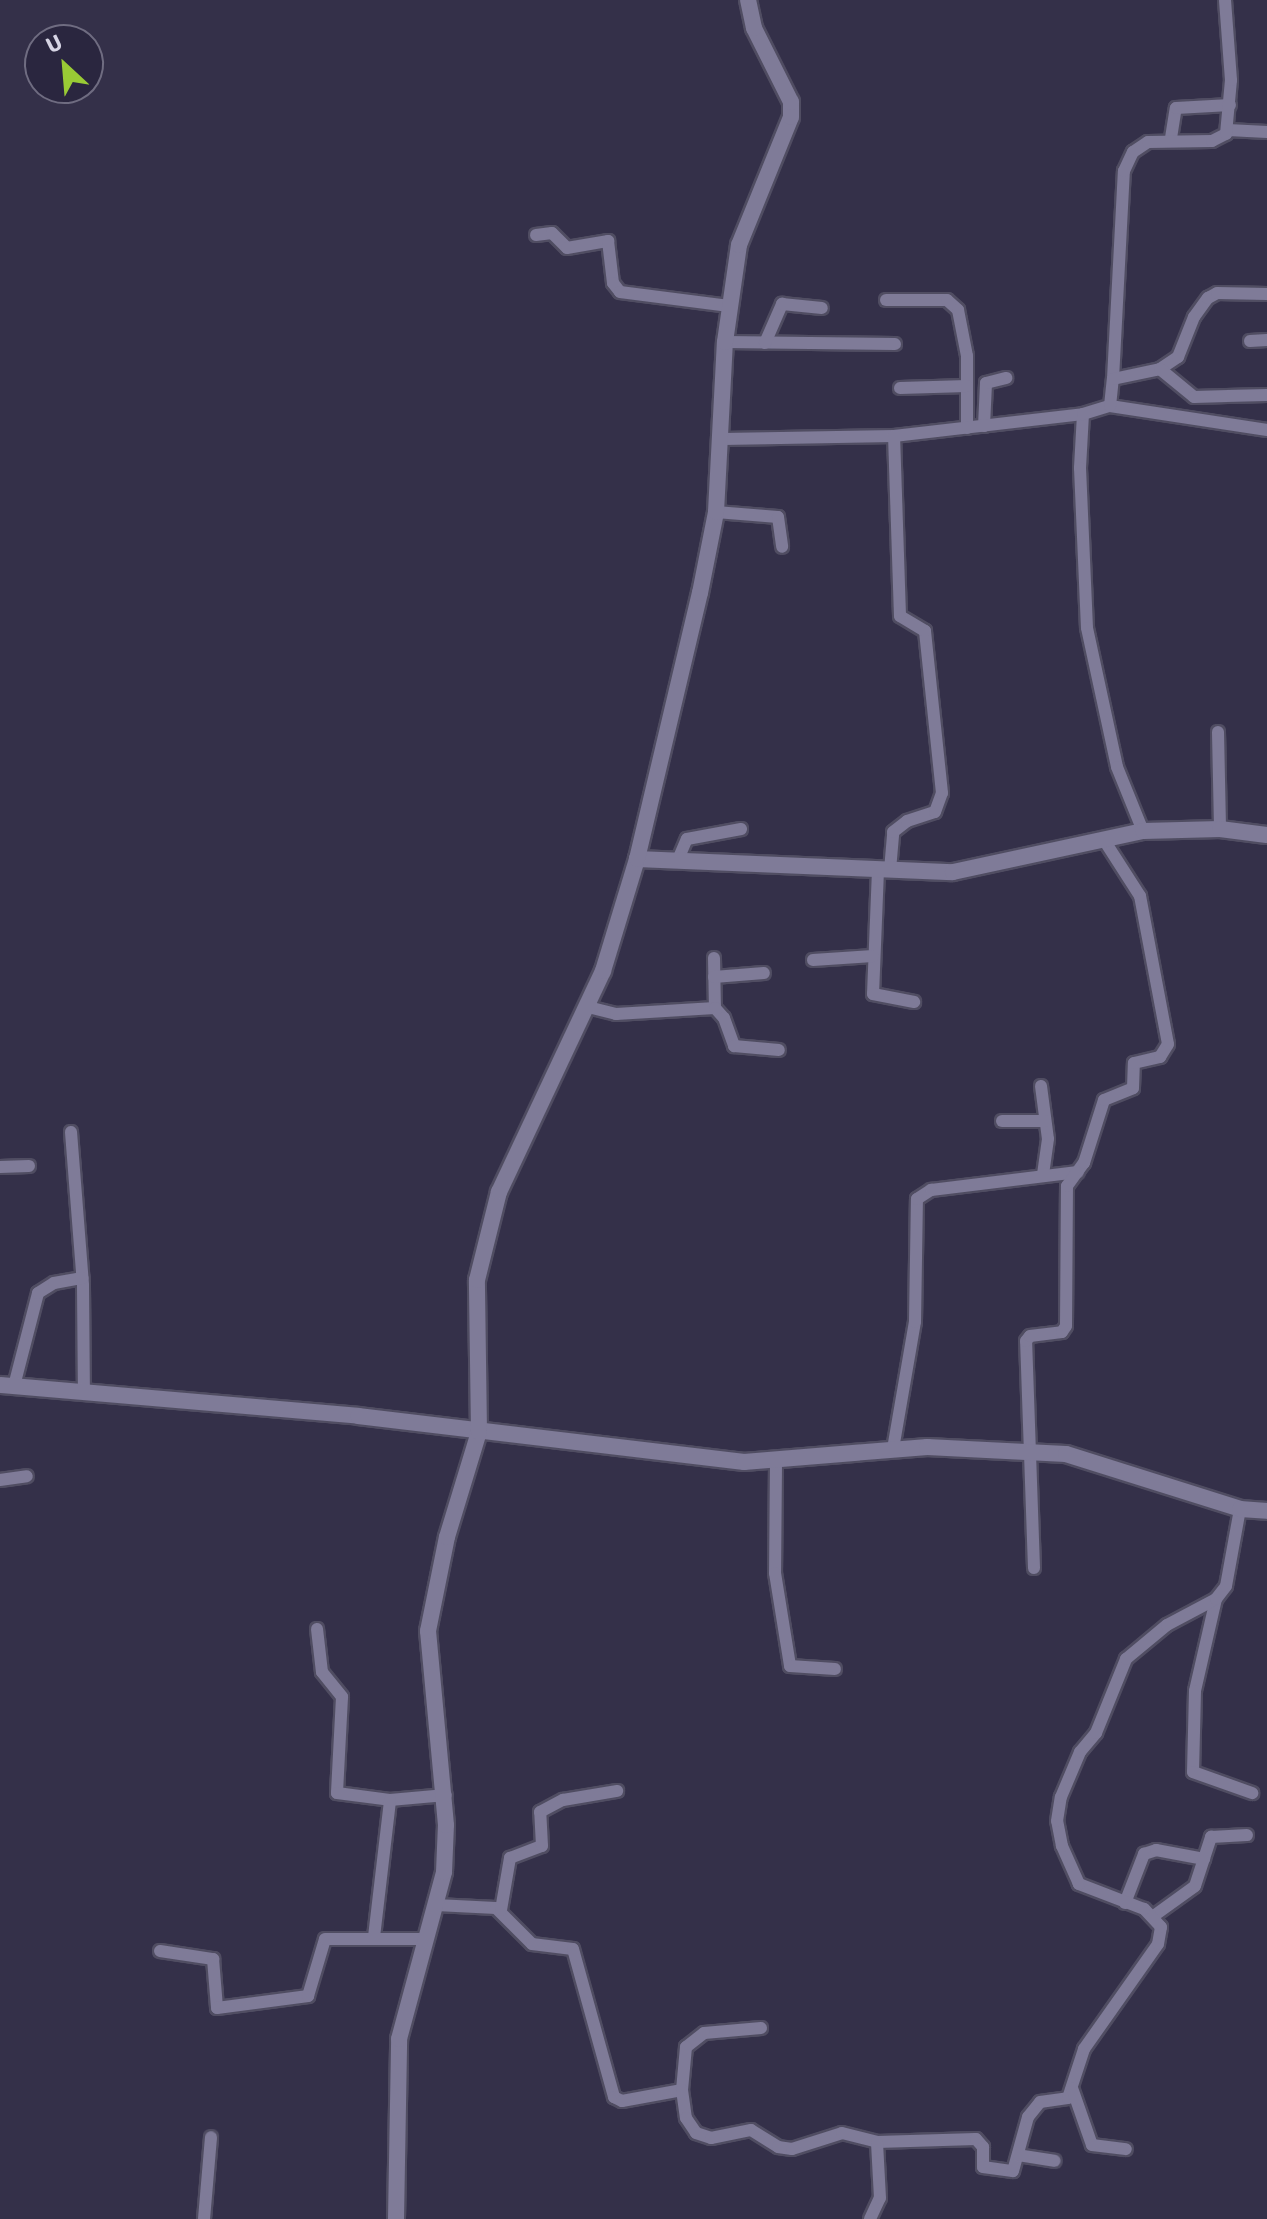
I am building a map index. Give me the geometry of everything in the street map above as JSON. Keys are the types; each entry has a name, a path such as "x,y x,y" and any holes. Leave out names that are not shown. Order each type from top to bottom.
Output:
{"street":[{"path":"396,2219 396,2070 424,1939 444,1872 446,1795 428,1631 444,1548 479,1432 477,1280 485,1235 499,1192 588,1007 637,859 716,512 723,439 725,342 739,245 791,117 791,102 754,28 748,0"},
{"path":"1225,0 1230,105 1228,130"},
{"path":"1171,138 1176,108 1230,105"},
{"path":"1110,406 1124,171 1139,146 1171,138 1212,141 1228,130 1267,132"},
{"path":"536,235 552,233 567,248 608,241 613,283 620,292 729,306"},
{"path":"1113,379 1160,369 1178,357 1208,298 1217,293 1267,294"},
{"path":"886,300 952,302 964,341 967,428"},
{"path":"765,343 782,304 822,308"},
{"path":"1250,341 1267,340"},
{"path":"725,342 895,344"},
{"path":"1160,369 1194,397 1267,395"},
{"path":"984,426 986,383 1006,378"},
{"path":"900,388 967,386"},
{"path":"723,439 894,436 1083,414 1110,406 1267,430"},
{"path":"1083,414 1080,468 1087,628 1120,777 1143,831"},
{"path":"894,436 900,616 925,631 942,793 935,812 907,821 893,832 884,870 873,956 873,994 914,1002"},
{"path":"716,512 778,517 783,523 782,547"},
{"path":"1218,732 1220,829"},
{"path":"677,862 687,839 741,829"},
{"path":"637,859 953,872 1106,843 1143,831 1220,829 1267,835"},
{"path":"1034,1568 1026,1451 1026,1341 1030,1336 1062,1332 1066,1326 1067,1186 1078,1172 1104,1100 1133,1088 1134,1063 1160,1057 1168,1044 1140,896 1106,843"},
{"path":"813,960 873,956"},
{"path":"714,958 715,1008 724,1018 734,1046 779,1050"},
{"path":"714,977 764,973"},
{"path":"588,1007 616,1014 715,1008"},
{"path":"1041,1086 1045,1121 1043,1175"},
{"path":"1002,1121 1045,1121"},
{"path":"71,1132 83,1278 84,1392"},
{"path":"0,1167 29,1166"},
{"path":"893,1449 915,1322 917,1199 931,1190 1078,1172"},
{"path":"83,1278 54,1283 38,1293 7,1386 776,1463 893,1449 1026,1451 1107,1465 1240,1509 1267,1511"},
{"path":"776,1463 775,1573 790,1666 835,1669"},
{"path":"0,1480 27,1476"},
{"path":"1240,1509 1231,1570 1216,1599 1195,1691 1193,1772 1252,1793"},
{"path":"761,2028 696,2037 686,2047 682,2090 691,2129 711,2138 743,2129 778,2147 807,2146 842,2133 877,2142 976,2139 983,2147 983,2167 1011,2172 1033,2109 1046,2100 1066,2100 1084,2049 1158,1944 1161,1927 1155,1915 1079,1884 1068,1867 1057,1821 1061,1797 1080,1752 1096,1733 1126,1659 1167,1625 1216,1599"},
{"path":"317,1629 322,1672 342,1697 336,1790 390,1800 446,1795"},
{"path":"501,1910 510,1858 542,1846 540,1812 563,1800 617,1791"},
{"path":"374,1937 390,1800"},
{"path":"1155,1915 1195,1886 1211,1837 1247,1835"},
{"path":"1125,1903 1144,1854 1156,1850 1204,1859"},
{"path":"436,1905 501,1910 532,1944 573,1949 614,2097 622,2101 682,2090"},
{"path":"160,1951 213,1959 217,2008 306,1997 323,1940 374,1937 424,1939"},
{"path":"1072,2088 1092,2145 1126,2149"},
{"path":"204,2219 211,2137"},
{"path":"870,2219 880,2198 877,2142"},
{"path":"1018,2155 1055,2161"}]}
